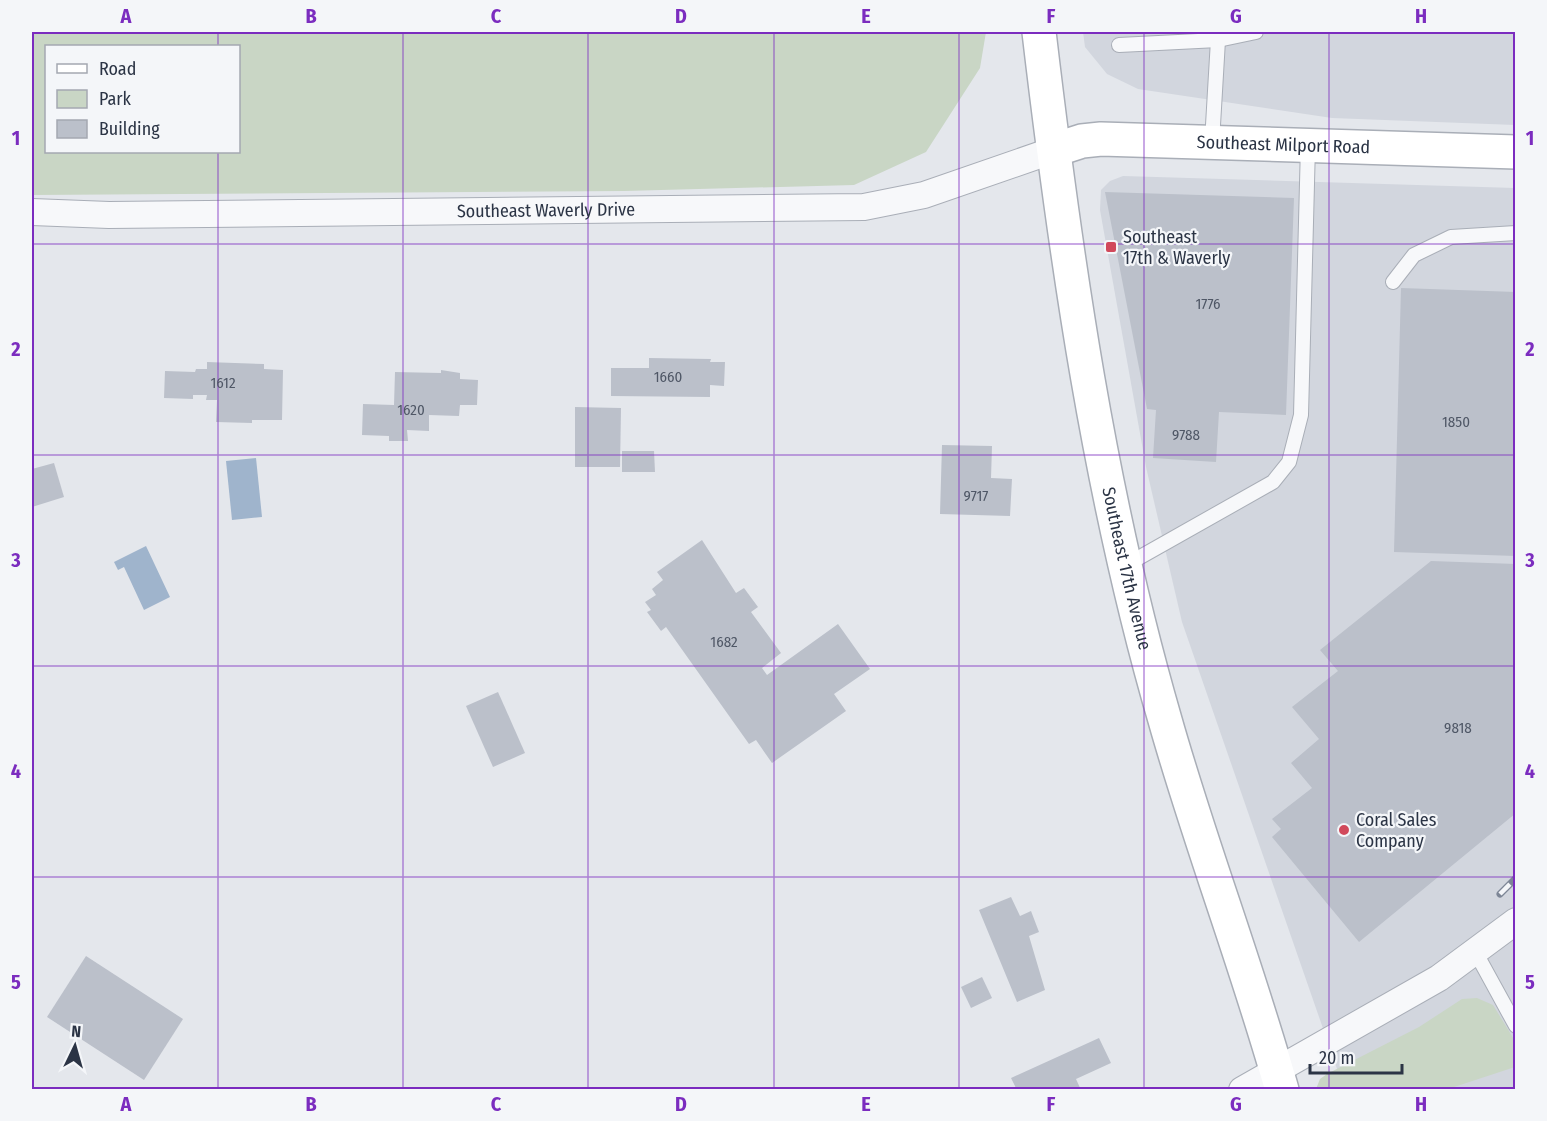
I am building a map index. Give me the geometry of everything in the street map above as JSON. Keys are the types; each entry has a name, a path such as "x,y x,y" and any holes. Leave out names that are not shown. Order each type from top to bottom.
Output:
{"main road":[{"name":"Southeast 17th Avenue","path":"1039,32 1084,352 1126,566 1164,719 1280,1081"},
{"name":"Southeast Milport Road","path":"1054,150 1082,141 1101,139 1515,152"}],"street":[{"name":"Southeast Waverly Drive","path":"32,212 109,215 864,207 924,195 1054,150"},
{"path":"1242,1089 1280,1081 1306,1051 1439,978 1476,953 1515,921"}],"lane":[{"path":"1119,45 1218,40 1256,32"},
{"path":"1212,142 1218,40"},
{"path":"1126,566 1273,482 1289,462 1301,415 1308,145"},
{"path":"1393,282 1414,255 1451,237 1515,233"},
{"path":"1476,953 1514,1021"}],"shaded area":[{"path":"1083,32 1515,32 1515,125 1332,118 1138,89 1107,74 1085,47"},
{"path":"1123,176 1515,188 1515,1089 1344,1089 1182,622 1146,467 1100,210 1101,190 1110,181"}],"green space":[{"path":"32,32 986,32 980,68 926,152 854,185 624,191 32,195"},
{"path":"1477,998 1493,1005 1515,1041 1515,1067 1448,1089 1316,1089 1320,1079 1327,1074 1419,1027 1462,999"}],"water":[{"path":"256,458 262,517 232,520 226,461"},
{"path":"146,546 170,597 144,610 124,567 118,570 114,562"}],"building":[{"path":"1105,192 1294,198 1286,415 1219,412 1216,462 1153,458 1156,410 1147,409"},
{"path":"1401,288 1516,292 1516,556 1394,552"},
{"path":"649,358 711,359 710,362 725,362 724,386 710,385 710,397 611,396 611,368 649,368"},
{"path":"207,362 264,364 264,369 283,370 282,420 252,420 252,423 216,422 217,400 206,400 207,395 193,395 193,399 164,398 165,371 195,372 196,369 207,369"},
{"path":"441,370 460,373 460,379 478,380 477,405 460,405 459,416 429,415 429,431 407,430 408,441 389,441 389,436 362,435 363,404 394,405 395,372 441,373"},
{"path":"575,407 621,408 620,467 575,467"},
{"path":"942,445 992,446 991,478 1012,479 1010,516 940,514"},
{"path":"622,451 654,451 655,472 622,472"},
{"path":"54,463 64,497 32,507 32,469"},
{"path":"702,540 736,593 744,588 758,607 751,612 781,653 762,668 767,675 838,624 870,669 834,694 846,711 772,763 756,740 749,744 666,627 661,631 647,612 651,610 645,602 656,595 652,589 663,580 657,572"},
{"path":"1431,561 1516,564 1516,813 1359,942 1272,837 1281,829 1272,819 1312,788 1291,763 1319,739 1292,707 1338,671 1320,650"},
{"path":"498,692 525,753 493,767 466,706"},
{"path":"1011,897 1020,916 1031,911 1039,932 1029,936 1045,990 1017,1002 979,910"},
{"path":"86,956 183,1019 144,1080 47,1017"},
{"path":"982,977 992,998 971,1008 961,987"},
{"path":"1099,1038 1111,1063 1076,1079 1081,1090 1017,1090 1011,1078"}],"railway":[{"path":"1500,894 1516,878"}],"place":[{"name":"Southeast 17th & Waverly","path":"1111,247"},
{"name":"Coral Sales Company","path":"1344,830"}]}
